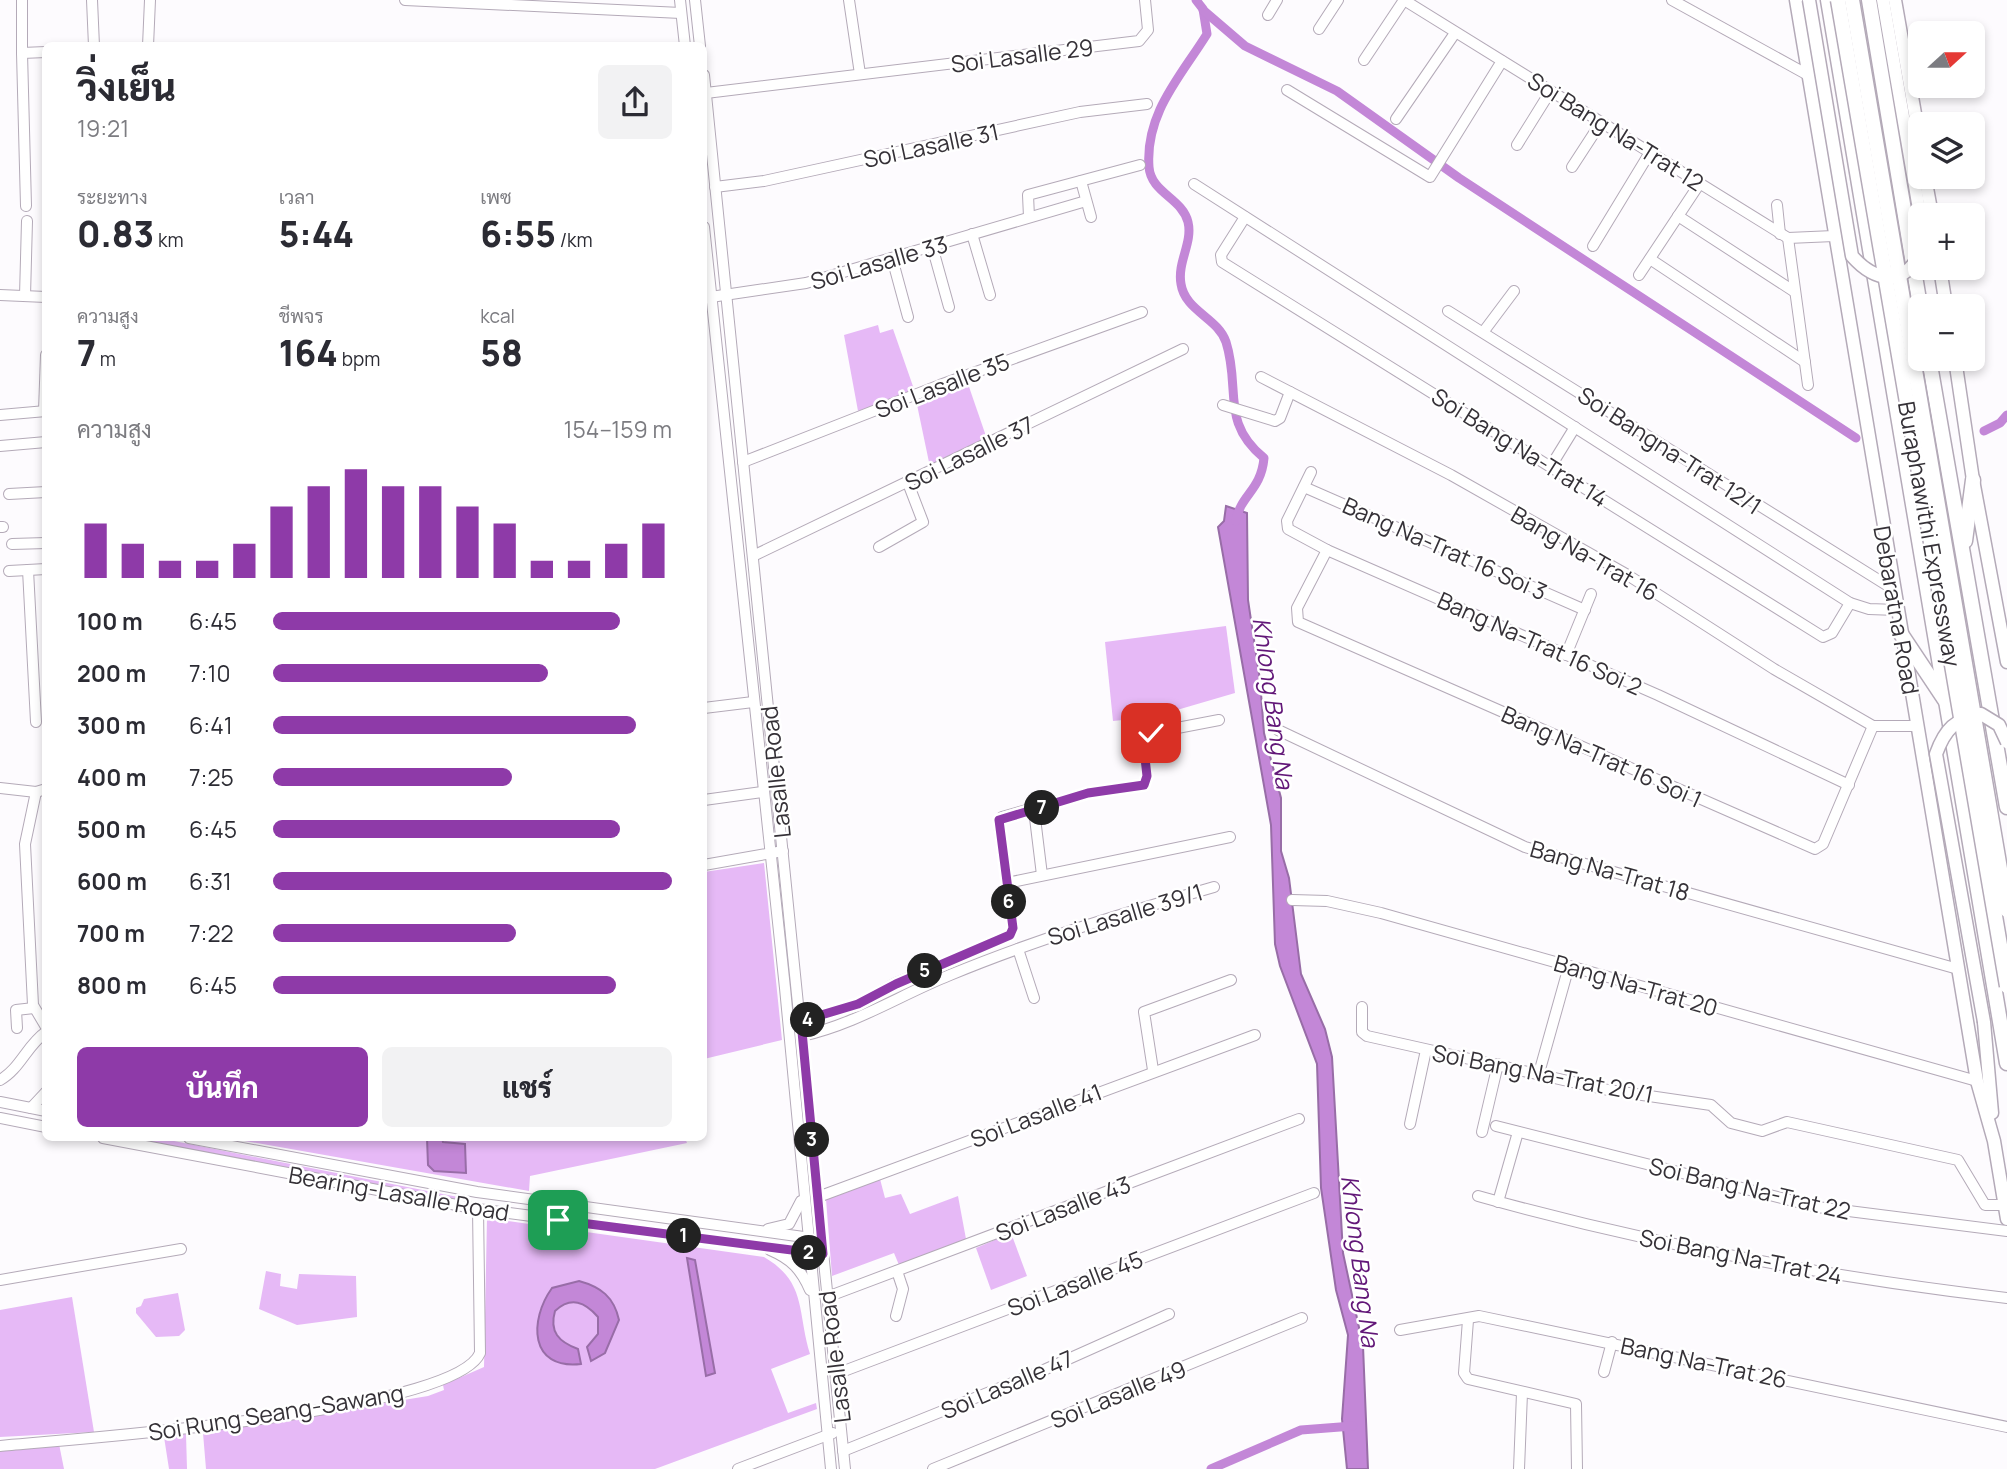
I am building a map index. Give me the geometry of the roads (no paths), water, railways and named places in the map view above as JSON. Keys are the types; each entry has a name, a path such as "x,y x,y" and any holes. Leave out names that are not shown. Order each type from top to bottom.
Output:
{"highway":[{"name":"Debaratna Road","path":"1828,0 2007,1063"},
{"name":"Buraphawithi Expressway","path":"1838,0 2007,986"},
{"name":"Buraphawithi Expressway","path":"1852,0 2007,910"},
{"path":"1868,0 1918,294"},
{"path":"1931,371 2007,807"},
{"path":"1964,556 1973,480"},
{"path":"1901,634 1948,704"}],"main road":[{"name":"Debaratna Road","path":"1796,0 1977,1080 1994,1141 2007,1219"},
{"path":"1809,0 1852,256 1865,271 1881,277 1899,276 1908,270"},
{"path":"1883,0 1918,203"},
{"path":"1895,0 1915,112"},
{"path":"1957,371 1973,480 2007,662"},
{"path":"1994,1141 1984,1022 1936,754 1943,735 1959,719 1981,714 1998,725 2007,742"}],"street":[{"path":"22,0 26,206"},
{"path":"92,0 94,42"},
{"path":"148,42 150,0"},
{"path":"405,0 681,13"},
{"path":"680,0 685,42"},
{"path":"695,0 700,42"},
{"path":"849,0 860,74"},
{"name":"Soi Lasalle 29","path":"707,93 1139,41 1148,30 1145,0"},
{"path":"1268,15 1277,0"},
{"path":"1319,29 1338,0"},
{"path":"1364,60 1404,0"},
{"name":"Soi Bang Na-Trat 12","path":"1404,0 1784,236"},
{"path":"1672,0 1808,75"},
{"path":"1396,118 1455,33"},
{"path":"22,52 42,51"},
{"path":"1287,90 1430,177 1502,61"},
{"path":"1517,145 1550,92"},
{"name":"Lasalle Road","path":"707,103 803,1036 821,1239 843,1428 845,1469"},
{"name":"Soi Lasalle 31","path":"715,187 764,181 1080,112 1147,104"},
{"path":"1572,167 1600,124"},
{"path":"1593,246 1649,154"},
{"path":"1029,217 1028,195 1140,165"},
{"path":"1081,181 1091,217"},
{"path":"1639,275 1700,183"},
{"name":"Soi Bang Na-Trat 14","path":"1194,184 1850,603 1869,609 1897,610"},
{"name":"Soi Lasalle 33","path":"707,298 806,283 1086,201"},
{"path":"1777,205 1795,292 1808,385"},
{"path":"1678,216 1795,292"},
{"name":"Soi Bang Na-Trat 14","path":"1245,217 1221,255 1222,262 1823,637 1832,633 1850,603"},
{"path":"25,296 27,221"},
{"path":"972,234 989,295"},
{"path":"1784,236 1834,236"},
{"path":"932,246 949,307"},
{"path":"892,258 908,317"},
{"path":"1650,259 1805,362"},
{"path":"1484,331 1514,291"},
{"path":"0,295 42,297"},
{"name":"Lasalle Road","path":"707,298 785,988 831,1469"},
{"name":"Soi Bangna-Trat 12/1","path":"1448,310 1893,589"},
{"name":"Soi Lasalle 35","path":"743,462 940,385 1142,312"},
{"name":"Soi Lasalle 37","path":"753,556 1183,349"},
{"name":"Bang Na-Trat 16","path":"1261,377 1451,475 1626,574 1753,656 1873,726"},
{"path":"1223,405 1250,415 1279,419 1290,392"},
{"path":"0,415 42,411"},
{"path":"1551,466 1575,427"},
{"path":"0,446 42,442"},
{"name":"Bang Na-Trat 16 Soi 2","path":"1311,472 1287,526 1327,550 1566,655 1849,785"},
{"path":"879,548 922,522 908,483"},
{"name":"Bang Na-Trat 16 Soi 3","path":"1304,487 1585,610"},
{"path":"9,494 42,492"},
{"path":"12,544 42,543"},
{"name":"Bang Na-Trat 16 Soi 1","path":"1327,550 1297,608 1298,622 1815,849 1823,844 1873,726"},
{"path":"9,571 42,569"},
{"path":"27,570 36,722"},
{"path":"1566,655 1591,594"},
{"path":"707,708 753,702"},
{"path":"801,1021 858,1004 896,984 1010,935 1013,928 999,820 1088,793 1144,785 1147,776 1143,740 1146,734 1220,720"},
{"path":"1873,726 1916,726"},
{"name":"Bang Na-Trat 18","path":"1278,730 1525,847 1958,969"},
{"path":"0,788 41,791 25,844 34,1008 42,1022"},
{"path":"707,800 762,792"},
{"path":"1034,810 1042,875"},
{"path":"1007,883 1230,837"},
{"path":"707,863 783,851"},
{"name":"Soi Lasalle 39/1","path":"803,1036 863,1018 937,980 1050,935 1214,887"},
{"name":"Bang Na-Trat 20","path":"1292,900 1327,901 1381,913 1977,1080"},
{"path":"1018,949 1034,998"},
{"path":"1539,1073 1569,966"},
{"path":"1153,1070 1146,1037 1145,1011 1231,980"},
{"path":"785,988 797,987"},
{"name":"Soi Bang Na-Trat 20/1","path":"1362,1007 1364,1035 1608,1090 1711,1105 1731,1124 1762,1131 1787,1122 1958,1160 1985,1205 2005,1205"},
{"path":"17,1028 16,1010 34,1008"},
{"path":"0,1080 10,1074 42,1033"},
{"name":"Soi Lasalle 41","path":"818,1197 1153,1070 1255,1035"},
{"path":"1410,1125 1426,1050"},
{"path":"1482,1132 1498,1064"},
{"path":"31,1108 42,1096"},
{"path":"0,1102 42,1110"},
{"path":"0,1118 42,1126"},
{"name":"Soi Lasalle 43","path":"827,1297 1299,1119"},
{"name":"Soi Bang Na-Trat 22","path":"1496,1126 1817,1207 2007,1231"},
{"path":"1498,1202 1518,1132"},
{"name":"Bearing-Lasalle Road","path":"119,1141 478,1209 823,1254"},
{"name":"Bearing-Lasalle Road","path":"206,1141 467,1190 821,1239"},
{"path":"747,1230 772,1229 789,1224 800,1208 802,1181"},
{"path":"464,1206 467,1190"},
{"name":"Soi Lasalle 45","path":"822,1388 837,1379 1314,1193"},
{"name":"Soi Bang Na-Trat 24","path":"1478,1196 1716,1255 1857,1279 2007,1298"},
{"name":"Soi Rung Seang-Sawang","path":"0,1446 172,1430 387,1398 426,1388 467,1370 476,1363 480,1353 478,1209"},
{"path":"751,1245 779,1254 799,1268 810,1290 814,1307"},
{"path":"0,1280 181,1248"},
{"path":"896,1316 903,1289 897,1271"},
{"name":"Soi Lasalle 47","path":"843,1451 1037,1373 1168,1314"},
{"name":"Bang Na-Trat 26","path":"1400,1330 1479,1316 2007,1427"},
{"name":"Soi Lasalle 49","path":"933,1469 1302,1318"},
{"path":"1468,1320 1464,1373 1468,1379 1576,1404 1577,1469"},
{"path":"1604,1372 1612,1342"},
{"path":"1519,1469 1522,1393"},
{"path":"738,1469 843,1428"}],"waterway":[{"name":"Khlong Bang Na","path":"1196,0 1203,9 1207,34 1176,80 1159,112 1149,148 1149,167 1155,183 1185,214 1189,230 1181,268 1181,284 1189,301 1216,327 1226,342 1237,418 1250,445 1264,458 1259,478 1238,512 1236,521"},
{"path":"1203,10 1245,46 1337,91 1459,178 1856,438"},
{"path":"1984,431 2000,423 2007,415"},
{"path":"1211,1469 1301,1430 1353,1426"}]}
